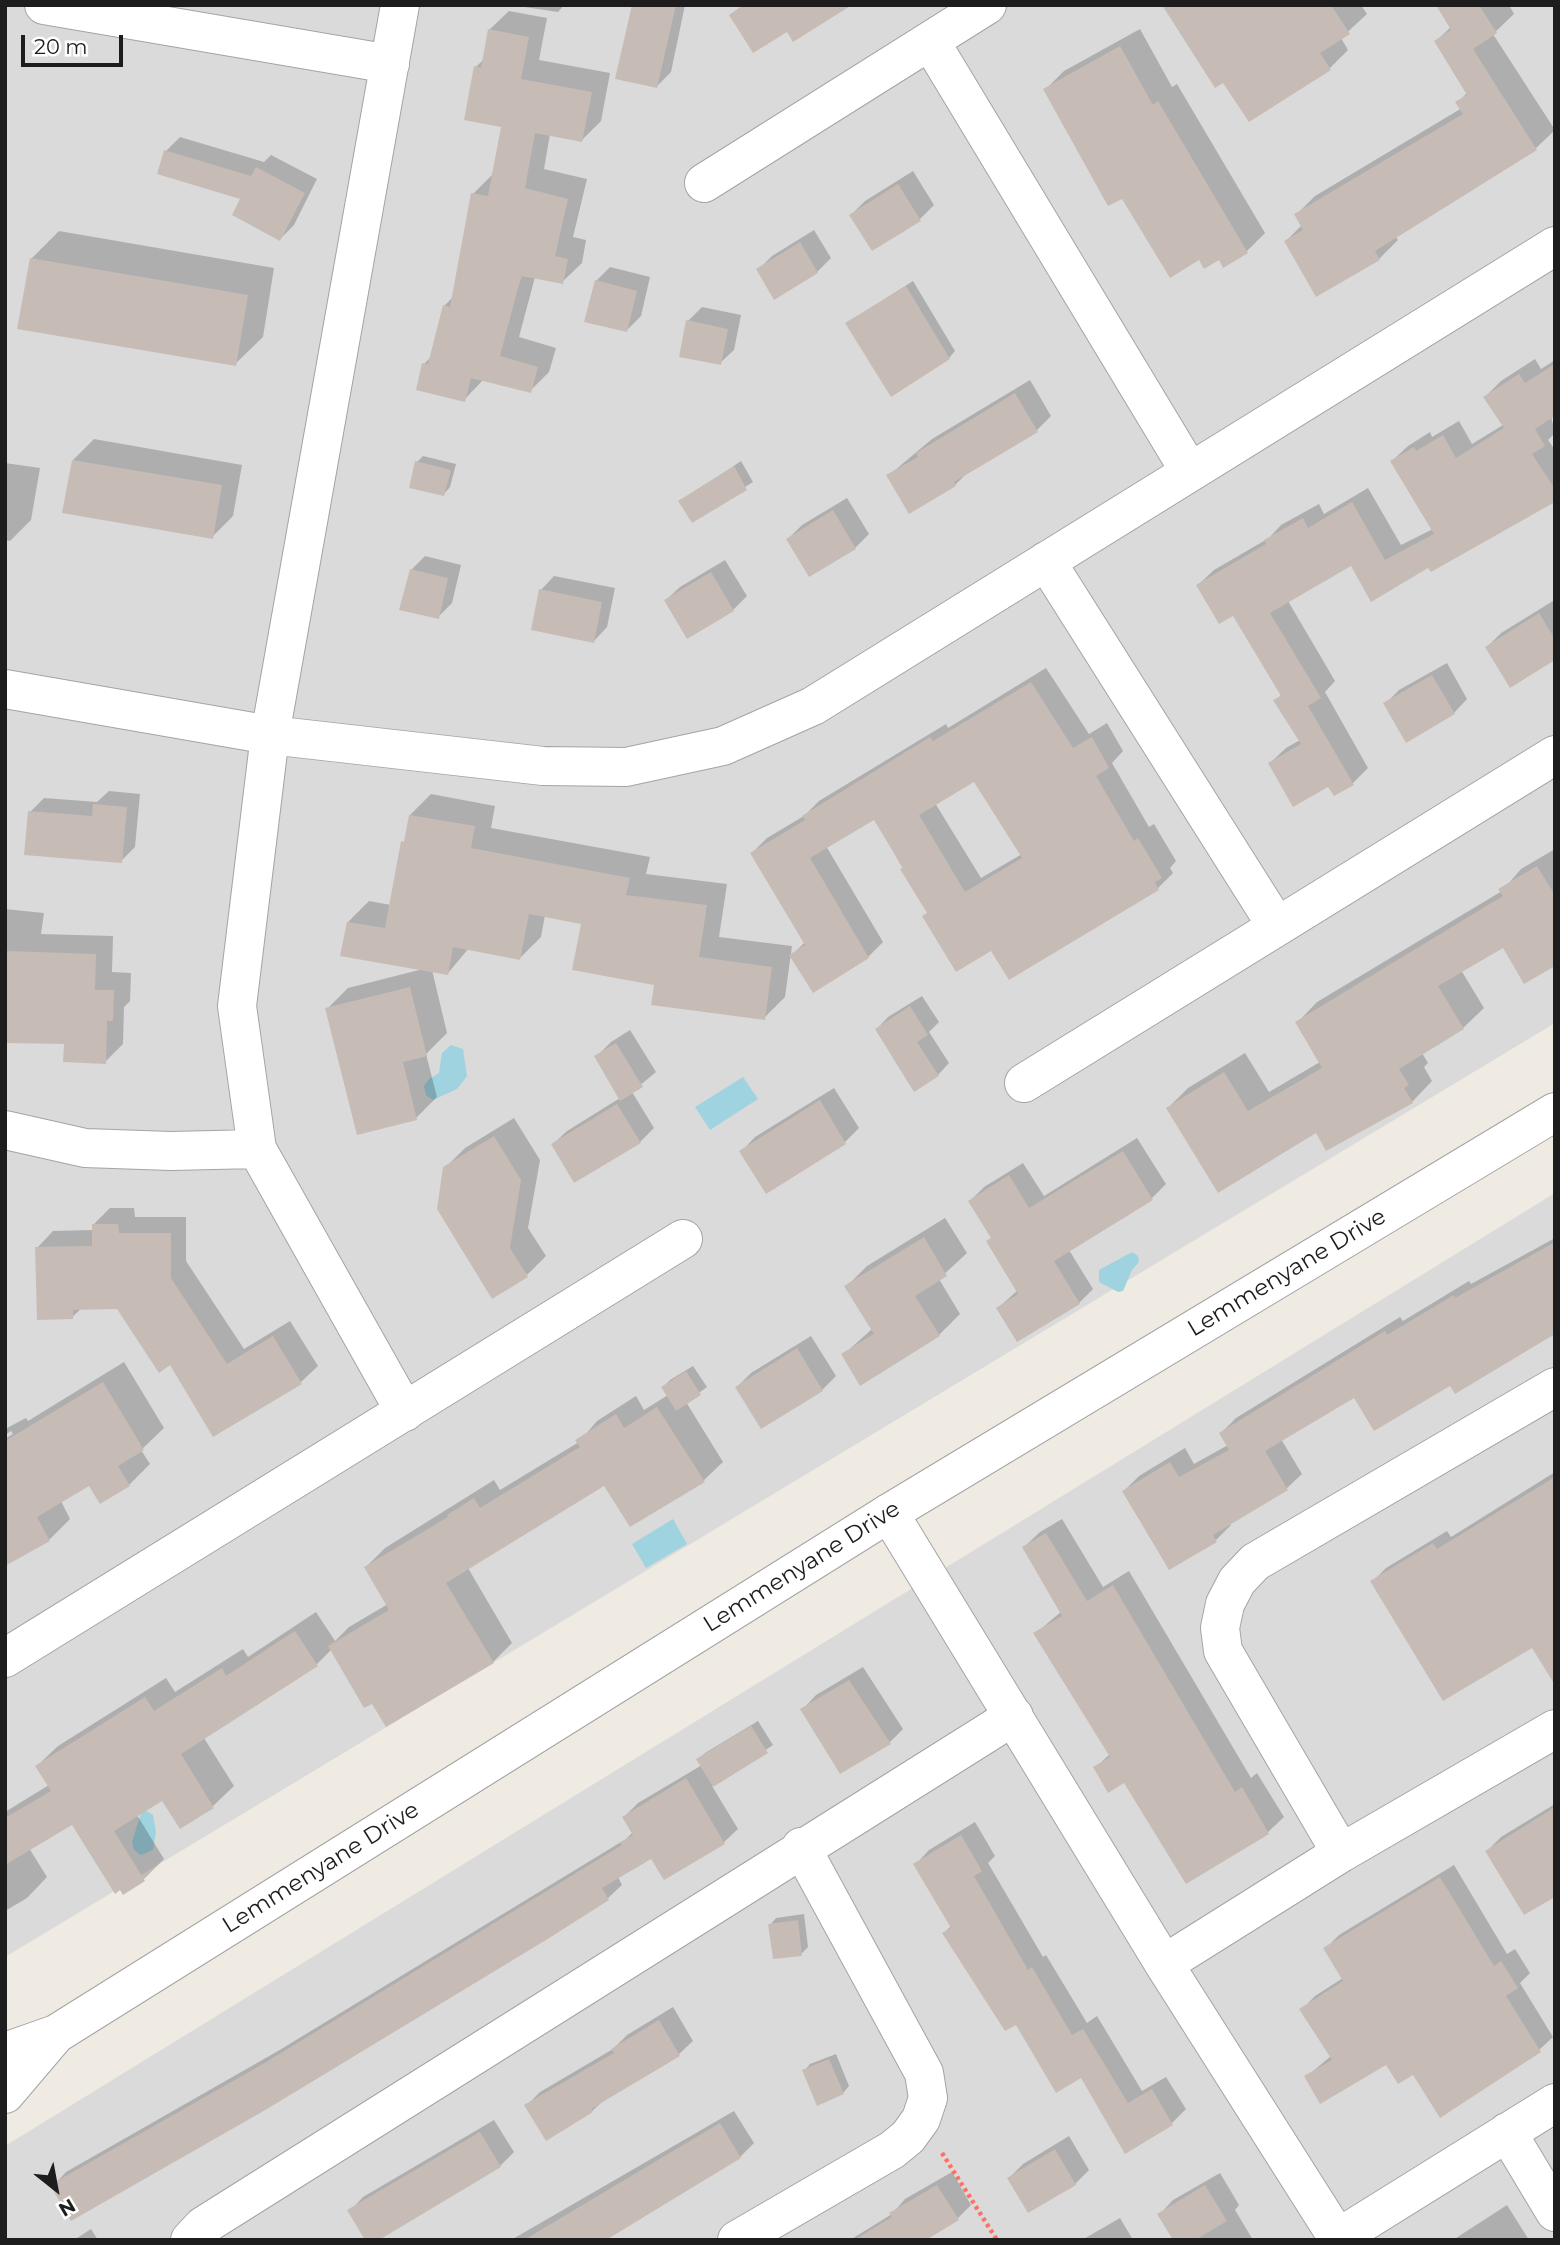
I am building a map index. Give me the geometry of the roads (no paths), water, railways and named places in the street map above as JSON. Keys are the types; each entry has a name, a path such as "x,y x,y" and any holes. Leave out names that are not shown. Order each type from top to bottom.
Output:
{"street":[{"path":"44,5 390,64"},
{"path":"400,5 270,735 237,1006 257,1149 405,1412"},
{"path":"704,183 987,5"},
{"path":"930,41 1190,472"},
{"path":"5,689 270,735 543,766 626,767 723,746 813,706 1555,246"},
{"path":"1046,561 1276,925"},
{"path":"1024,1083 1555,755"},
{"name":"Lemmenyane Drive","path":"55,2034 889,1513 1555,1112"},
{"path":"5,1130 85,1147 171,1152 257,1149"},
{"path":"5,1658 683,1239"},
{"path":"1341,1853 1223,1651 1220,1628 1225,1604 1237,1581 1255,1562 1555,1387"},
{"path":"889,1513 1164,1964 1338,2239 1555,2103"},
{"path":"190,2240 203,2226 1014,1716"},
{"path":"1164,1964 1341,1853 1555,1728"},
{"path":"737,2240 892,2150 908,2137 921,2119 928,2098 924,2073 802,1847"},
{"path":"6,2051 55,2034"},
{"path":"6,2094 55,2034"},
{"path":"1507,2132 1555,2212"}],"water":[{"path":"451,1045 463,1049 467,1076 457,1089 433,1100 426,1095 424,1086 439,1073 442,1053"},
{"path":"743,1077 758,1099 710,1130 695,1107"},
{"path":"1132,1252 1138,1256 1139,1262 1132,1270 1123,1291 1118,1292 1099,1282 1099,1270"},
{"path":"673,1519 687,1544 646,1568 632,1544"},
{"path":"145,1810 153,1815 156,1832 153,1850 141,1855 134,1850 132,1842 141,1813"}]}
